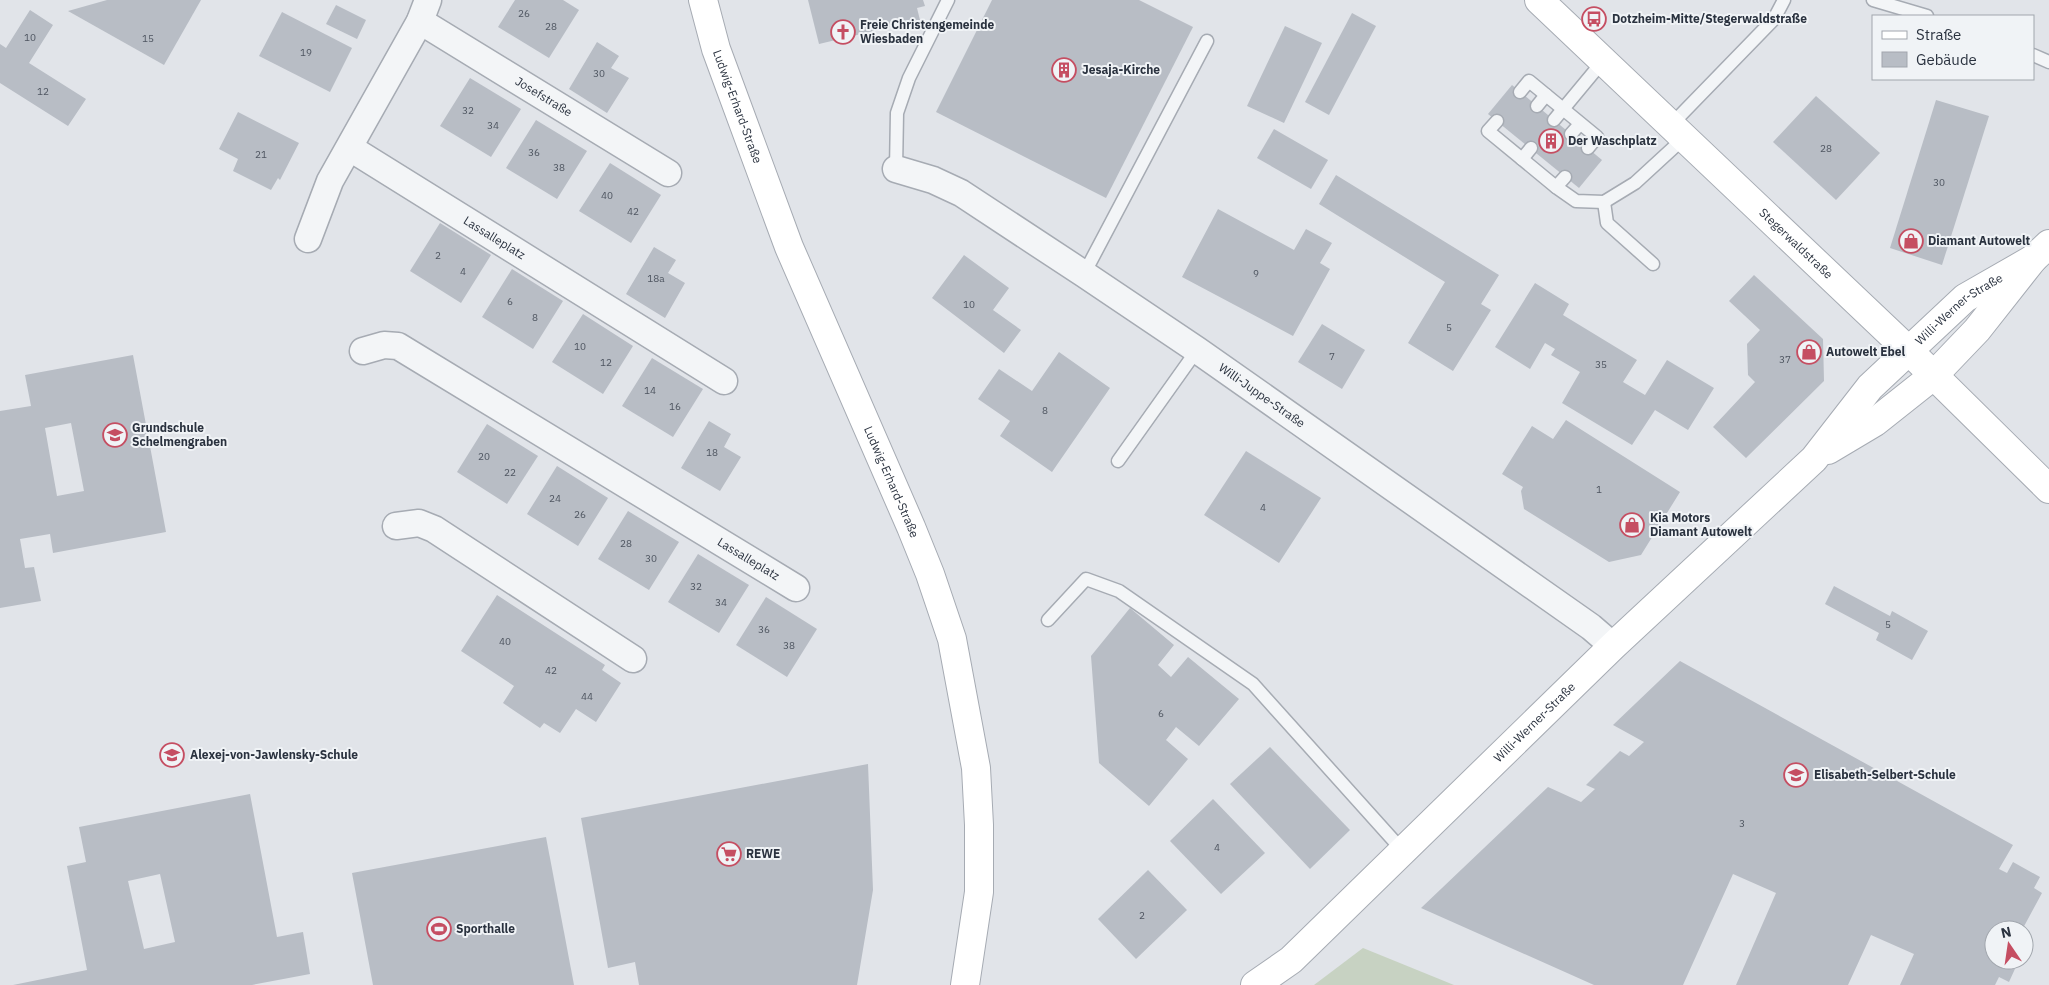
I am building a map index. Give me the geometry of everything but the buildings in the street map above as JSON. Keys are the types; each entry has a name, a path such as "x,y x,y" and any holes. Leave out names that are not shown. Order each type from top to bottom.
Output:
{"street":[{"name":"Ludwig-Erhard-Straße","path":"703,0 716,49 789,247 911,527 930,574 952,639 976,768 979,825 979,892 965,985"},
{"name":"Stegerwaldstraße","path":"1539,0 1909,351 2049,489"},
{"name":"Josefstraße","path":"350,148 424,11 668,173"},
{"path":"308,239 330,181 350,148"},
{"name":"Lassalleplatz","path":"350,148 724,381"},
{"name":"Willi-Juppe-Straße","path":"896,169 933,180 961,193 1084,274 1197,350 1591,627 1613,646"},
{"name":"Willi-Werner-Straße","path":"1255,985 1291,960 1613,646 1814,459 1870,386 1965,298 2044,251"},
{"name":"Willi-Werner-Straße","path":"1814,459 1875,422 1933,376 1976,330 2044,251"},
{"name":"Lassalleplatz","path":"363,351 384,345 398,346 796,588"},
{"path":"396,526 419,523 434,529 633,659"}],"lane":[{"path":"896,169 898,113 909,78 948,0"},
{"path":"1497,121 1488,131 1556,187 1576,200 1604,202 1635,183 1774,19 1784,0"},
{"path":"1873,0 1924,15"},
{"path":"1084,274 1207,41"},
{"path":"2034,55 2049,62"},
{"path":"1554,120 1603,60"},
{"path":"1520,92 1529,82 1546,95 1597,137 1588,148"},
{"path":"1537,106 1546,95"},
{"path":"1571,134 1580,124"},
{"path":"1505,145 1514,134"},
{"path":"1522,159 1530,148"},
{"path":"1540,173 1548,163"},
{"path":"1556,187 1565,176"},
{"path":"1604,202 1607,224 1653,264"},
{"path":"1118,461 1197,350"},
{"path":"1048,620 1086,579 1119,591 1253,684 1403,851"}],"green space":[{"path":"1363,948 1454,985 1314,985"}],"place":[{"name":"Dotzheim-Mitte/Stegerwaldstraße","path":"1594,19"},
{"name":"Freie Christengemeinde Wiesbaden","path":"843,32"},
{"name":"Jesaja-Kirche","path":"1064,70"},
{"name":"Der Waschplatz","path":"1551,141"},
{"name":"Diamant Autowelt","path":"1911,241"},
{"name":"Autowelt Ebel","path":"1809,352"},
{"name":"Grundschule Schelmengraben","path":"115,435"},
{"name":"Kia Motors Diamant Autowelt","path":"1632,525"},
{"name":"Alexej-von-Jawlensky-Schule","path":"172,755"},
{"name":"Elisabeth-Selbert-Schule","path":"1796,775"},
{"name":"REWE","path":"729,854"},
{"name":"Sporthalle","path":"439,929"}]}
